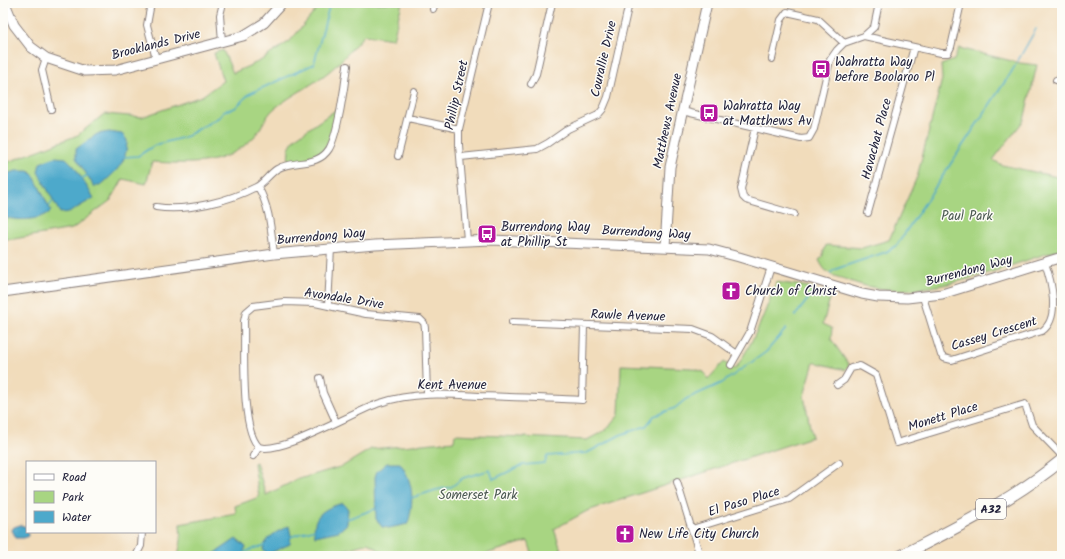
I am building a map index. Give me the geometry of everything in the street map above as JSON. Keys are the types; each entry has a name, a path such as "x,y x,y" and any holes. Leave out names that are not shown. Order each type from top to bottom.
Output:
{"highway":[{"name":"A32","path":"901,556 915,553 1004,502 1036,482 1062,460"}],"main road":[{"name":"Brooklands Drive","path":"5,3 14,25 31,47 46,58 85,71 114,70 243,36 264,22 282,3"},
{"name":"Matthews Avenue","path":"665,247 670,167 707,3"},
{"name":"Burrendong Way","path":"3,292 274,254 330,248 466,240 665,247 716,251 862,294 891,298 923,297 959,289 1062,257"}],"street":[{"path":"151,3 147,25 156,59"},
{"path":"222,42 220,15 223,3"},
{"name":"Phillip Street","path":"466,240 461,157 458,145 460,129 489,3"},
{"path":"531,84 536,74 552,3"},
{"name":"Courallie Drive","path":"461,157 537,149 548,144 568,129 598,115 603,109 608,97 629,3"},
{"path":"682,111 801,139 809,138 814,129 830,60 844,43 864,36 874,27 879,3"},
{"path":"864,36 941,53 948,53 952,47 961,3"},
{"path":"772,59 781,20 787,12 818,19 844,43"},
{"name":"Havachat Place","path":"868,213 914,47"},
{"path":"46,58 42,70 51,109"},
{"path":"156,207 167,209 212,203 231,198 258,187 277,169 288,165 306,163 320,158 329,149 340,105 347,66"},
{"path":"398,156 414,91"},
{"path":"408,118 460,129"},
{"path":"755,128 741,189 743,197 746,200 794,214"},
{"path":"258,187 265,199 268,211 274,254"},
{"path":"328,306 330,248"},
{"name":"Cassey Crescent","path":"923,297 941,355 944,358 952,360 1042,331 1046,328 1051,317 1053,298 1052,285 1044,263"},
{"path":"731,365 750,332 771,267"},
{"name":"Avondale Drive","path":"259,447 252,436 246,408 244,321 246,312 253,306 284,302 328,306 382,317 415,318 424,322 427,394"},
{"name":"Rawle Avenue","path":"512,322 584,326 693,329 712,336 737,354"},
{"name":"Kent Avenue","path":"259,447 269,449 303,438 379,403 400,397 427,394 582,400 584,326"},
{"name":"Monett Place","path":"838,385 844,380 850,368 860,366 876,375 897,443 1026,404 1032,425 1062,456"},
{"path":"320,378 323,393 336,422"},
{"path":"253,456 259,447"},
{"name":"El Paso Place","path":"692,529 789,499 839,464"},
{"path":"676,482 700,556"},
{"path":"136,556 141,546 142,533"}],"green space":[{"path":"318,3 402,3 393,39 364,35 344,58 331,70 275,108 254,137 243,147 219,159 206,162 152,162 146,184 123,179 111,200 72,229 14,239 3,239 3,164 78,135 104,114 142,117 202,96 223,81 214,53 223,50 233,73 260,61 290,41 317,9"},
{"name":"Paul Park","path":"959,48 1020,63 1037,65 1024,120 993,160 1002,165 1062,178 1062,249 957,282 902,290 876,288 828,273 819,260 822,257 826,245 862,248 889,240 917,177 942,79 941,65 954,60"},
{"path":"340,107 333,136 320,158 288,165 289,148 294,139"},
{"name":"Somerset Park","path":"776,282 810,287 830,298 823,324 832,328 831,339 849,365 845,370 814,362 804,396 812,437 587,511 554,529 563,556 533,556 528,541 479,556 388,556 368,543 323,556 178,556 181,541 180,524 236,514 235,506 259,497 254,463 256,462 266,495 296,480 343,466 371,449 454,441 455,434 587,440 606,430 619,415 621,365 692,368 704,372 708,379 724,362 735,369 753,338"}],"water":[{"path":"109,132 122,134 127,140 125,155 120,166 111,176 100,186 94,186 76,158 76,149 97,134"},
{"path":"55,157 66,158 74,166 94,198 70,212 60,213 38,172 40,163"},
{"path":"16,171 29,171 34,176 51,211 41,217 28,219 3,217 3,175"},
{"path":"387,463 400,463 405,470 412,492 408,524 389,528 382,527 376,519 375,477 377,471"},
{"path":"343,503 348,509 347,524 339,531 315,536 314,529 317,518 330,507"},
{"path":"20,525 26,527 26,533 28,533 28,536 24,538 16,538 12,530 14,527"},
{"path":"289,526 291,535 290,544 268,554 263,550 266,541 269,538 276,532"},
{"path":"236,539 246,547 241,556 211,556"}],"waterway":[{"path":"123,157 138,156 155,145 185,137 221,116 223,111 235,108 249,94 314,64 330,3"},
{"path":"830,273 836,269 886,252 897,245 1012,71 1036,29"},
{"path":"81,179 88,175"},
{"path":"49,207 53,200"},
{"path":"795,316 815,290"},
{"path":"411,498 451,487 463,478 490,470 493,479 523,465 545,463 547,456 587,453 620,435 646,426 654,416 675,408 686,399 722,383 766,352 786,329"},
{"path":"347,519 375,509"},
{"path":"290,537 315,529"},
{"path":"242,553 265,545"}],"place":[{"name":"Wahratta Way before Boolaroo Pl","path":"821,69"},
{"name":"Wahratta Way at Matthews Av","path":"709,113"},
{"name":"Burrendong Way at Phillip St","path":"487,234"},
{"name":"Church of Christ","path":"731,291"},
{"name":"New Life City Church","path":"625,534"}]}
